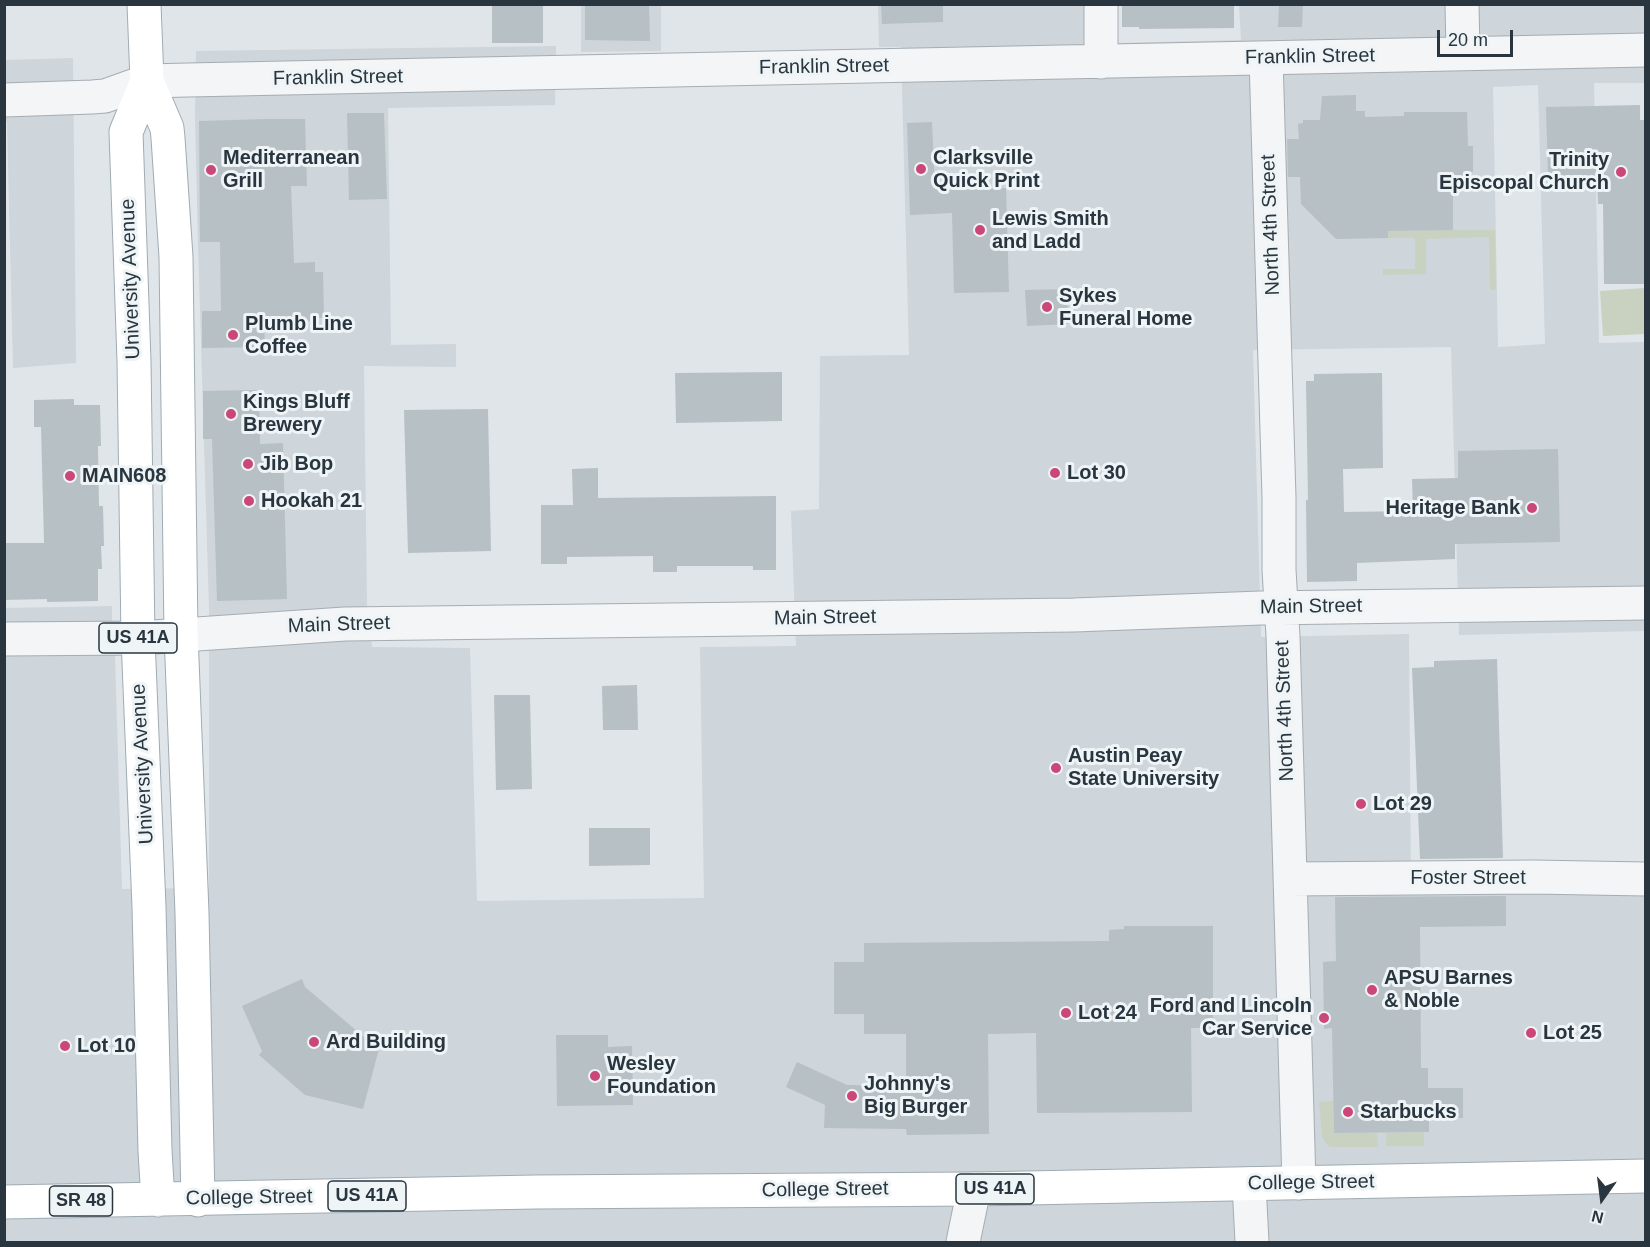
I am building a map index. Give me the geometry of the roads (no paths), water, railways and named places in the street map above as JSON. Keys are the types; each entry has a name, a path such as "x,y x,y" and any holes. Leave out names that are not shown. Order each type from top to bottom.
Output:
{"main road":[{"name":"University Avenue","path":"144,4 147,81 167,128 176,257 182,634 192,913 198,1200"},
{"name":"University Avenue","path":"147,81 126,132 134,361 138,638 149,907 154,1151 158,1200"},
{"name":"College Street","path":"4,1202 545,1192 974,1190 1646,1176"}],"street":[{"path":"1101,4 1101,62"},
{"path":"1462,4 1463,53"},
{"name":"Franklin Street","path":"4,100 105,96 147,81 1646,50"},
{"name":"North 4th Street","path":"1266,58 1299,1183"},
{"name":"Main Street","path":"4,639 138,638 345,624 1074,615 1281,608 1646,603"},
{"name":"Foster Street","path":"1290,879 1533,877 1646,879"},
{"path":"1249,1184 1252,1242"},
{"path":"963,1242 974,1190"}],"place":[{"name":"Clarksville Quick Print","path":"921,169"},
{"name":"Mediterranean Grill","path":"211,170"},
{"name":"Trinity Episcopal Church","path":"1621,172"},
{"name":"Lewis Smith and Ladd","path":"980,230"},
{"name":"Sykes Funeral Home","path":"1047,307"},
{"name":"Plumb Line Coffee","path":"233,335"},
{"name":"Kings Bluff Brewery","path":"231,414"},
{"name":"Jib Bop","path":"248,464"},
{"name":"Lot 30","path":"1055,473"},
{"name":"MAIN608","path":"70,476"},
{"name":"Hookah 21","path":"249,501"},
{"name":"Heritage Bank","path":"1532,508"},
{"name":"Austin Peay State University","path":"1056,768"},
{"name":"Lot 29","path":"1361,804"},
{"name":"APSU Barnes & Noble","path":"1372,990"},
{"name":"Lot 24","path":"1066,1013"},
{"name":"Ford and Lincoln Car Service","path":"1324,1018"},
{"name":"Lot 25","path":"1531,1033"},
{"name":"Ard Building","path":"314,1042"},
{"name":"Lot 10","path":"65,1046"},
{"name":"Wesley Foundation","path":"595,1076"},
{"name":"Johnny's Big Burger","path":"852,1096"},
{"name":"Starbucks","path":"1348,1112"}]}
